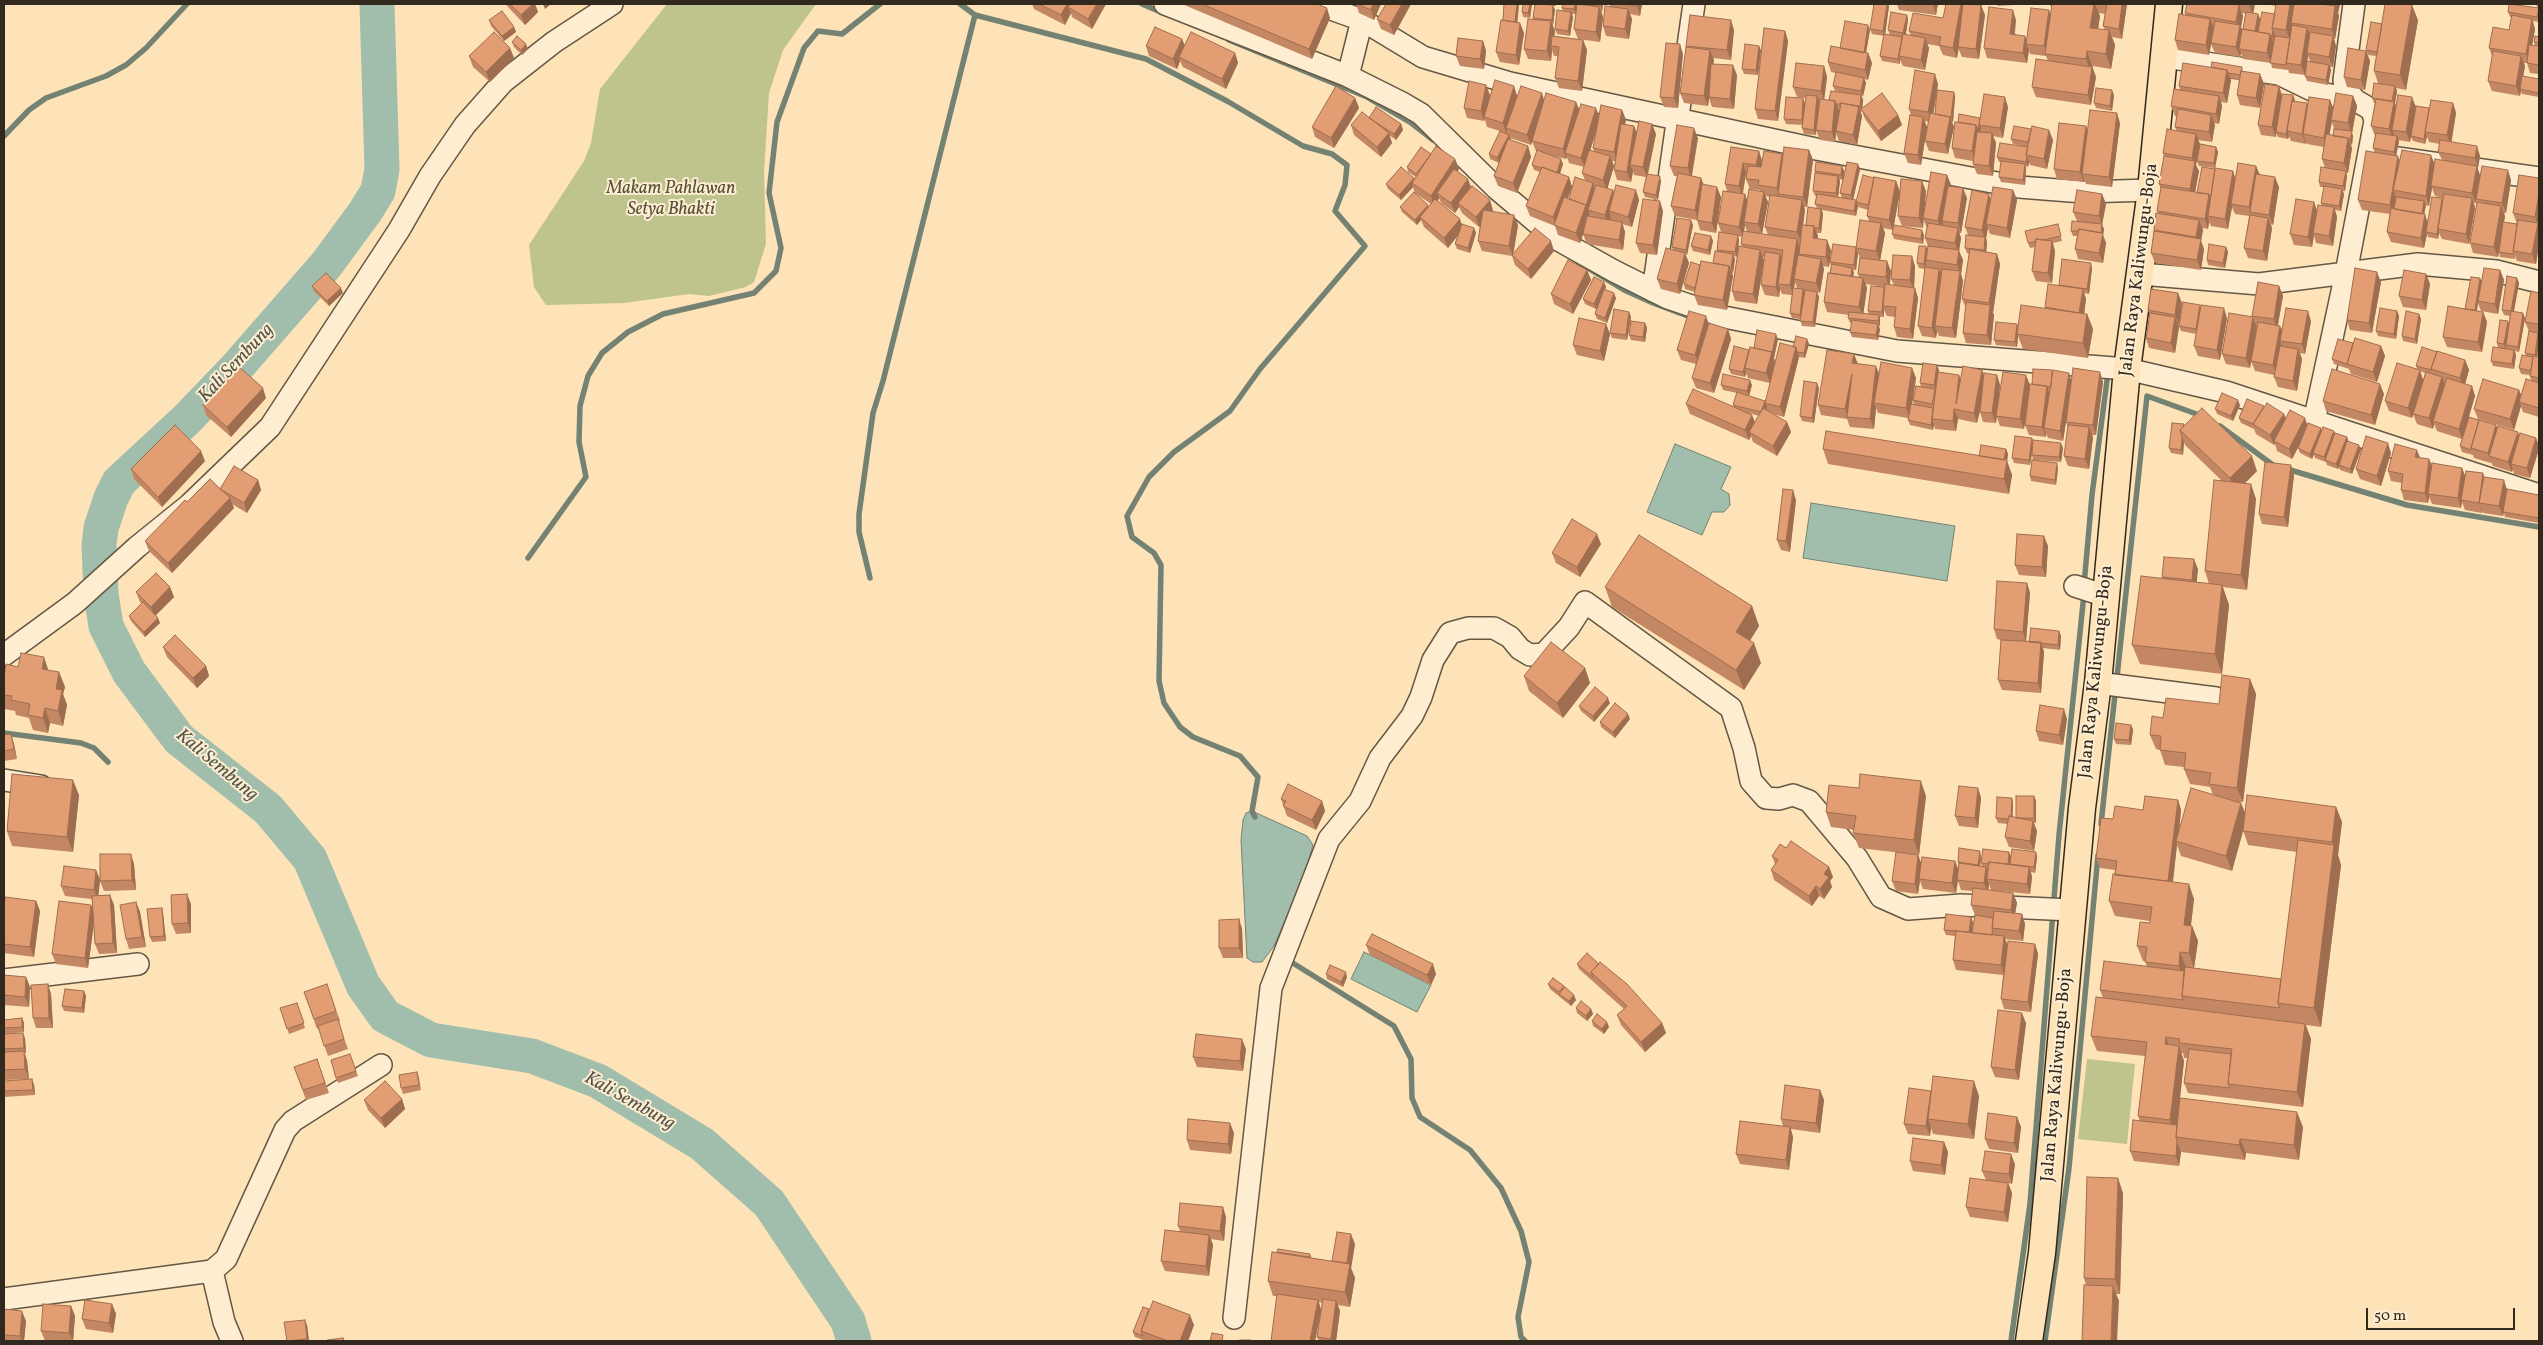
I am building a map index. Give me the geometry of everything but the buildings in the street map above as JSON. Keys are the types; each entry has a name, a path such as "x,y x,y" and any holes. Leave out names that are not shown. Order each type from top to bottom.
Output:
{"main road":[{"name":"Jalan Raya Kaliwungu-Boja","path":"2029,1341 2042,1254 2072,910 2098,682 2127,369 2151,190 2169,4"}],"street":[{"path":"4,655 75,603 137,547 189,505 270,427 400,230 430,176 464,125 503,82 554,42 612,4"},
{"path":"1165,4 1348,76 1421,114 1496,188 1555,238 1653,291 1724,317 1897,351 2127,369 2226,392 2539,495"},
{"path":"1317,4 1362,20 1423,57 1510,82 1826,151 2019,187 2083,192 2151,190"},
{"path":"1653,291 1694,4"},
{"path":"2354,4 2344,80 2345,88 2355,100"},
{"path":"1348,76 1362,20"},
{"path":"2165,57 2280,74 2316,92 2355,100 2367,106 2375,114 2346,274 2314,422"},
{"path":"2369,154 2539,178"},
{"path":"2141,274 2259,284 2418,264 2496,271 2539,282"},
{"path":"2075,586 2106,596"},
{"path":"1234,1318 1271,988 1329,839 1360,800 1380,758 1412,716 1421,697 1433,660 1450,633 1468,628 1494,628 1510,638 1520,649 1530,655 1544,654 1569,627 1585,602 1731,708 1744,748 1751,781 1766,798 1779,799 1793,795 1809,801 1857,858 1880,898 1908,909 1961,905 2072,910"},
{"path":"2098,682 2216,698"},
{"path":"4,780 53,787"},
{"path":"4,980 138,964"},
{"path":"4,1300 212,1271 226,1259 285,1130 293,1121 381,1065"},
{"path":"212,1271 224,1322 232,1341"}],"green space":[{"name":"Makam Pahlawan Setya Bhakti","path":"667,4 816,4 783,50 769,93 764,172 766,244 754,282 746,287 709,296 689,294 624,303 546,305 534,287 529,245 584,161 591,143 600,89"},
{"path":"2087,1059 2135,1064 2127,1144 2078,1139"}],"shaded area":[{"path":"1675,444 1731,467 1721,489 1729,494 1730,505 1724,512 1712,512 1702,535 1647,512"},
{"path":"1811,503 1955,526 1947,581 1803,558"},
{"path":"1252,811 1307,836 1313,845 1304,877 1274,946 1262,962 1253,962 1247,958 1241,840 1243,820 1246,813"},
{"path":"1364,952 1431,985 1417,1012 1351,979"}],"waterway":[{"path":"4,136 29,110 46,98 106,76 126,65 146,48 187,4"},
{"name":"Kali Sembung","path":"377,4 382,169 378,191 326,265 236,368 187,419 119,482 111,498 101,528 99,545 101,594 106,626 129,672 179,739 268,809 310,859 363,985 385,1016 431,1040 532,1056 598,1081 702,1144 769,1203 848,1321 854,1341"},
{"path":"528,558 586,477 579,442 580,406 588,376 602,353 628,332 663,314 754,293 776,271 781,248 769,193 777,122 804,48 818,31 842,34 880,4"},
{"path":"960,4 975,15 1146,59 1227,101 1303,146 1332,154 1347,165 1345,185 1335,211 1365,246 1260,369 1230,411 1174,452 1149,477 1127,516 1132,537 1154,553 1161,565 1159,681 1164,703 1180,727 1193,737 1240,756 1258,777 1252,811 1255,817"},
{"path":"1142,4 1163,13"},
{"path":"870,578 859,532 859,514 873,413 883,381 975,15"},
{"path":"1229,40 1367,97 1410,122 1433,140"},
{"path":"1578,262 1624,290 1693,318"},
{"path":"2084,585 2092,495 2108,373 2105,373"},
{"path":"2117,677 2147,396 2202,416"},
{"path":"2220,426 2273,465"},
{"path":"2287,469 2407,505 2539,527"},
{"path":"2011,1341 2030,1204 2059,835 2084,594"},
{"path":"2101,824 2115,694"},
{"path":"4,733 81,743 94,748 108,762"},
{"path":"2045,1341 2069,1168 2098,855"},
{"path":"1288,960 1394,1026 1411,1059 1412,1098 1420,1117 1470,1150 1501,1188 1521,1231 1529,1262 1518,1317 1521,1337 1525,1341"}]}
